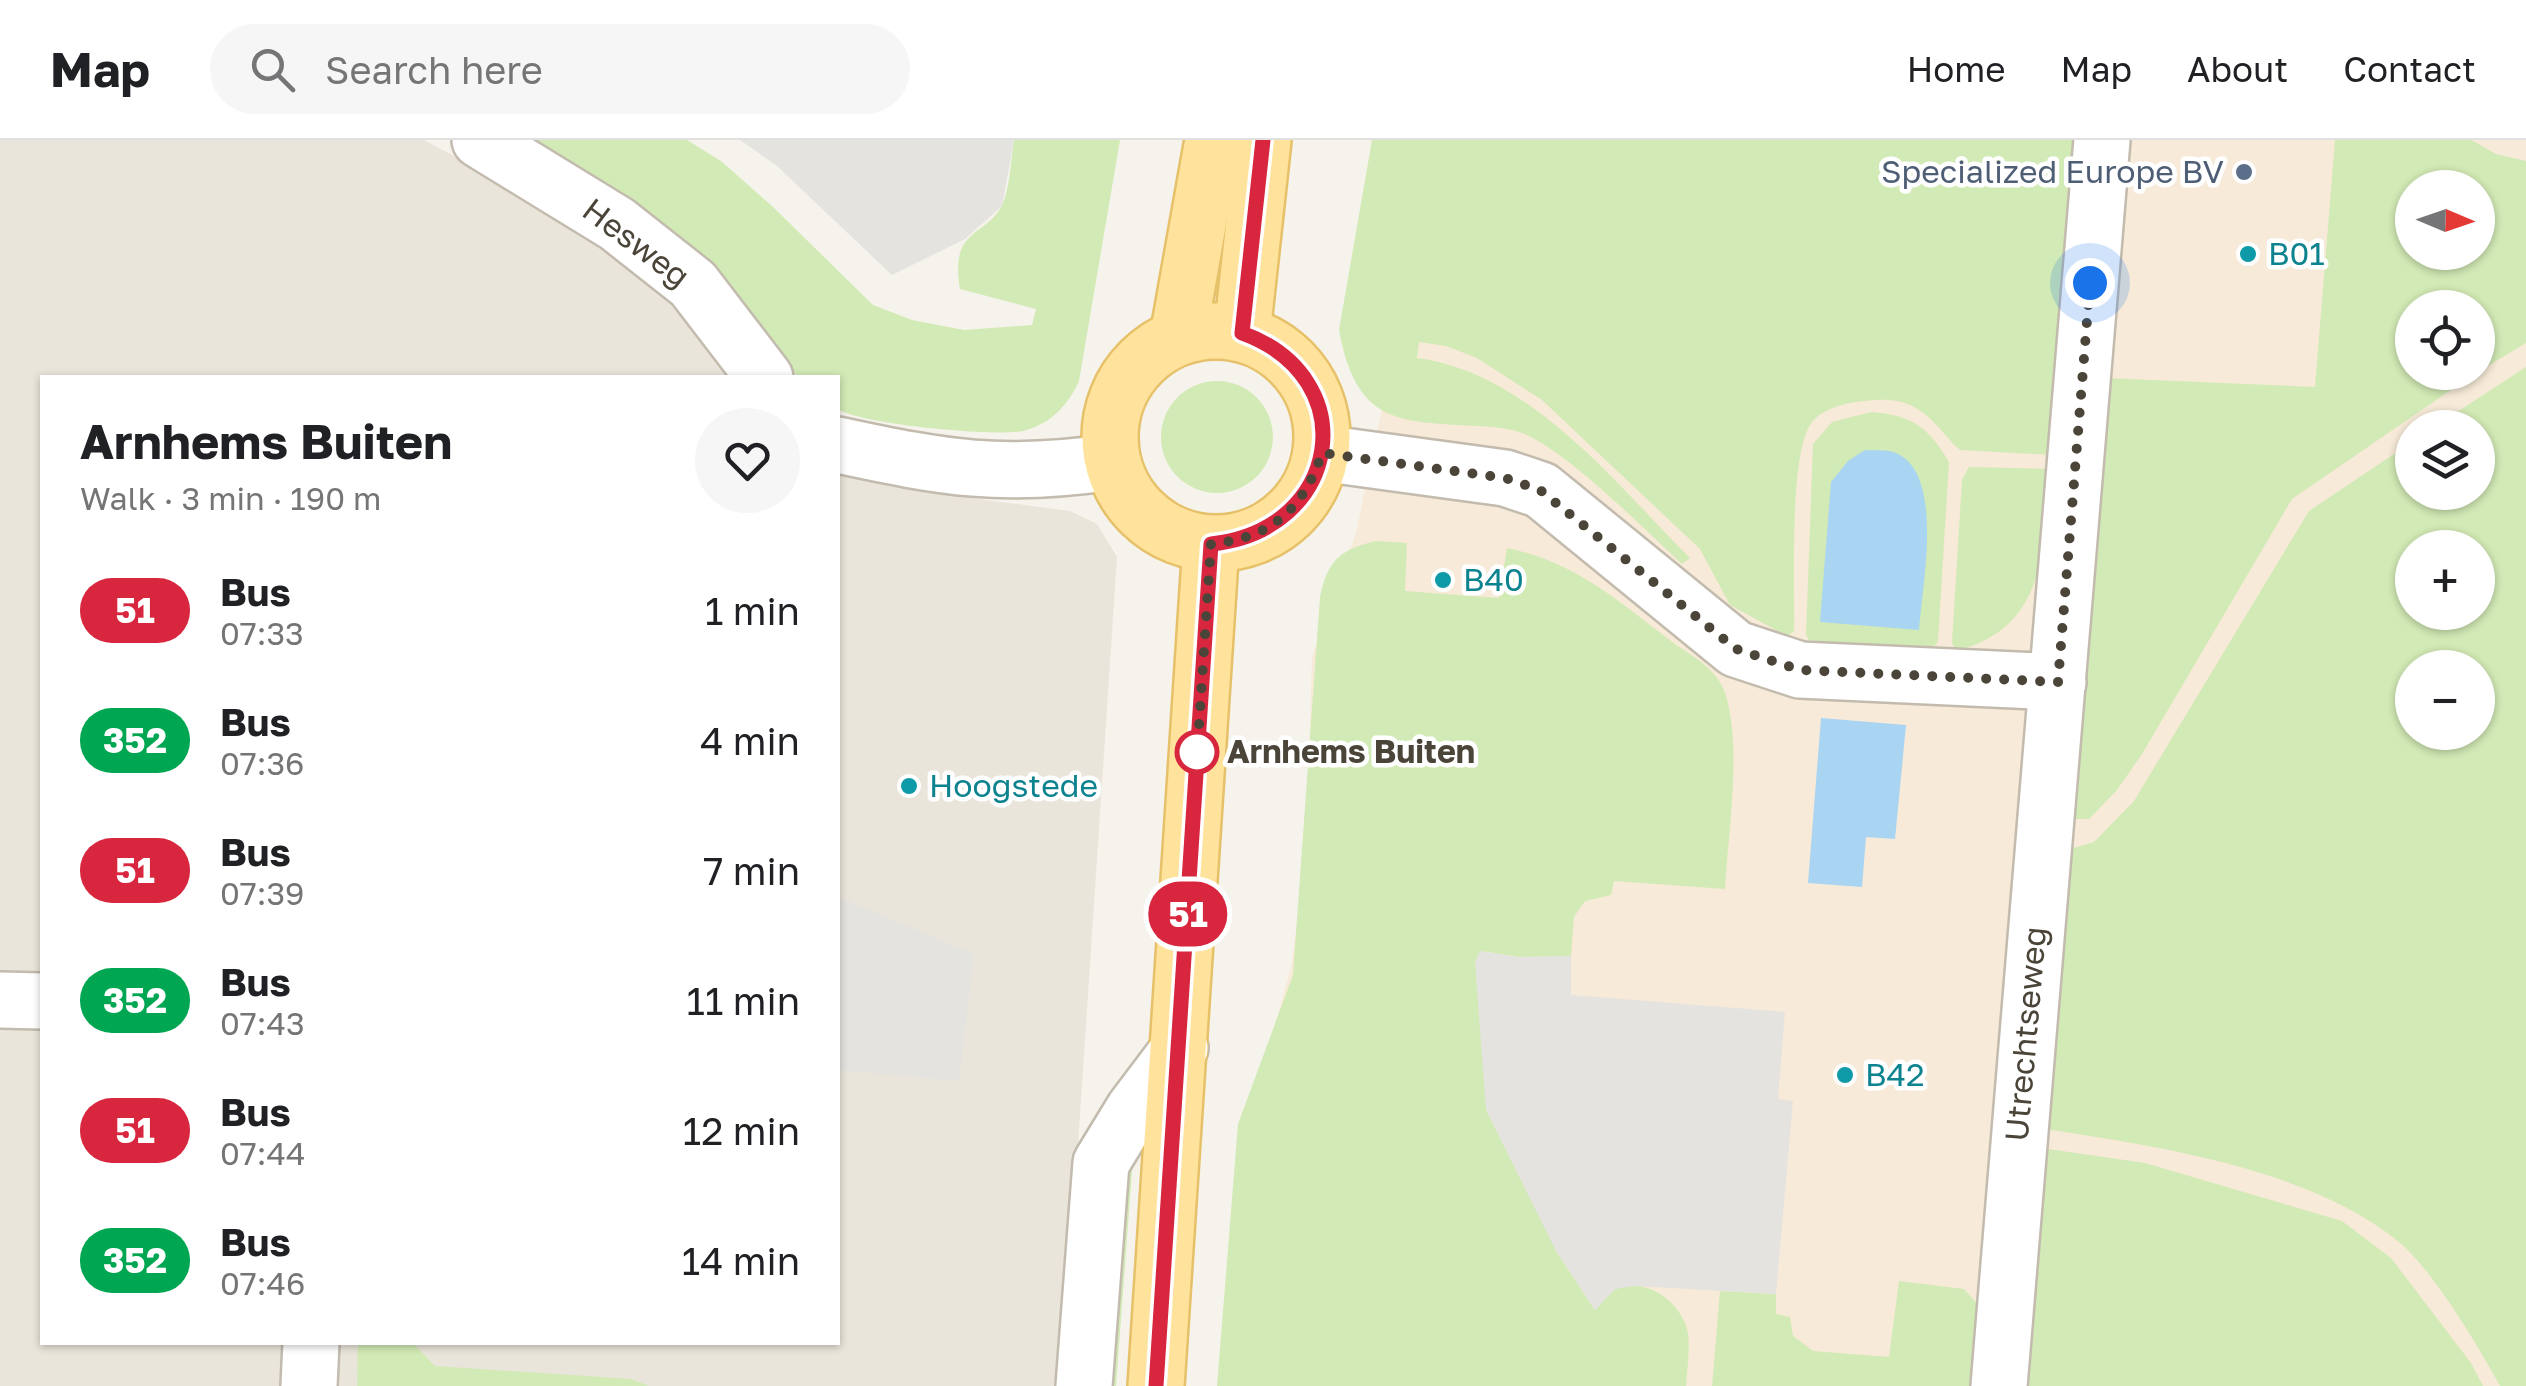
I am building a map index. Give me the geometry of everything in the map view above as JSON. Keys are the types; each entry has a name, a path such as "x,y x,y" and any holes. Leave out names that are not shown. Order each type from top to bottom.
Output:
{"main road":[{"path":"1178,337 1213,140"},
{"path":"1242,333 1264,140"},
{"path":"1198,331 1242,333 1263,341 1298,368 1338,456 1312,483 1295,509 1271,528 1241,541 1211,544 1184,539 1148,519 1122,488 1112,462 1112,418 1126,378 1141,360 1178,337 1198,331"},
{"path":"1156,1386 1211,544"}],"street":[{"name":"Hesweg","path":"480,140 617,224 693,284 762,375"},
{"name":"Utrechtseweg","path":"1998,1386 2102,140"},
{"path":"840,445 985,472 1024,473 1112,462"},
{"path":"1338,456 1505,478 1540,490 1736,649 1762,661 1800,670 2058,682"},
{"path":"0,1000 40,1001"},
{"path":"1084,1386 1101,1163 1134,1109 1180,1048"},
{"path":"309,1386 310,1345"}],"shaded area":[{"path":"0,140 424,140 580,224 677,306 733,375 40,375 40,1345 840,1345 840,470 911,490 1070,511 1097,524 1117,557 1062,1386 0,1386"},
{"path":"740,140 1014,140 1002,206 965,239 892,275 777,166"},
{"name":"Arnhems Buiten","path":"1397,140 2526,140 2526,1386 1222,1386 1246,1131 1291,967 1306,860 1312,657 1356,533 1384,398"},
{"path":"840,898 974,954 959,1081 840,1070"},
{"path":"1480,951 1518,957 1571,956 1571,995 1785,1012 1778,1099 1793,1101 1776,1294 1635,1286 1615,1289 1595,1310 1555,1249 1486,1110 1475,962"}],"green space":[{"path":"531,140 687,140 721,161 772,206 873,305 912,320 964,330 1032,325 1036,309 960,289 960,253 1003,203 1014,140 1120,140 1079,381 1070,398 1042,424 1023,431 986,432 872,420 840,410 840,375 797,375"},
{"path":"1372,140 2079,140 2053,455 1960,450 1923,412 1895,400 1850,403 1819,416 1803,442 1799,465 1794,631 1787,636 1730,605 1700,549 1542,400 1477,358 1446,346 1419,342 1417,358 1458,368 1497,385 1567,435 1690,558 1682,564 1587,477 1529,436 1504,428 1403,418 1369,400 1356,384 1339,330"},
{"path":"2335,140 2471,140 2496,154 2526,161 2526,343 2495,362 2495,290 2395,290 2395,390 2451,390 2422,410 2395,410 2395,428 2292,499 2142,754 2117,790 2089,819 2070,819 2105,378 2315,387"},
{"path":"2526,367 2526,1386 2500,1386 2468,1330 2426,1270 2399,1242 2362,1217 2321,1196 2230,1164 2044,1129 2067,850 2094,842 2134,801 2309,511 2395,453 2395,510 2495,510 2495,410 2460,410"},
{"path":"1217,381 1238,385 1257,397 1269,416 1273,437 1269,458 1257,477 1238,489 1217,493 1196,489 1177,477 1165,458 1161,437 1165,416 1177,397 1196,385"},
{"path":"1871,412 1898,416 1918,425 1949,462 1938,641 1932,649 1826,642 1809,640 1806,635 1813,444 1832,422"},
{"path":"1969,467 2052,469 2042,555 2024,604 2008,624 1986,640 1955,651 1952,642 1962,480"},
{"path":"1376,541 1407,543 1405,591 1499,598 1507,548 1552,562 1611,596 1702,663 1716,677 1726,696 1734,766 1725,889 1614,881 1611,895 1585,901 1574,917 1571,956 1518,957 1481,951 1555,1249 1594,1309 1615,1290 1640,1286 1660,1294 1677,1309 1687,1329 1686,1386 1217,1386 1238,1124 1293,975 1320,597 1337,558"},
{"path":"2041,1148 2145,1163 2342,1221 2391,1258 2471,1363 2483,1386 2023,1386"},
{"path":"1122,1158 1133,1158 1116,1386 1106,1386"},
{"path":"1899,1281 1964,1289 1980,1307 1974,1386 1712,1386 1720,1291 1776,1294 1776,1314 1790,1317 1793,1336 1813,1351 1889,1357"},
{"path":"358,1345 415,1345 435,1366 631,1379 649,1386 357,1386"}],"water":[{"path":"1865,450 1896,453 1911,465 1921,483 1927,533 1919,630 1820,622 1831,482 1848,461"},
{"path":"1821,718 1906,725 1895,839 1866,837 1862,887 1808,883"}],"bus line":[{"name":"51","path":"1156,1386 1211,544 1241,541 1271,528 1295,509 1312,483 1322,453 1318,408 1298,368 1263,341 1242,333 1247,255 1263,140"}],"place":[{"name":"Specialized Europe BV","path":"2244,172"},
{"name":"B01","path":"2248,254"},
{"name":"B40","path":"1443,580"},
{"name":"Arnhems Buiten","path":"1197,752"},
{"name":"Hoogstede","path":"909,786"},
{"name":"B42","path":"1845,1075"}],"route":[{"path":"1197,752 1197,756 1211,544 1241,541 1271,528 1295,509 1312,483 1322,453 1505,478 1540,490 1736,649 1762,661 1800,670 2058,682 2090,283"}]}
